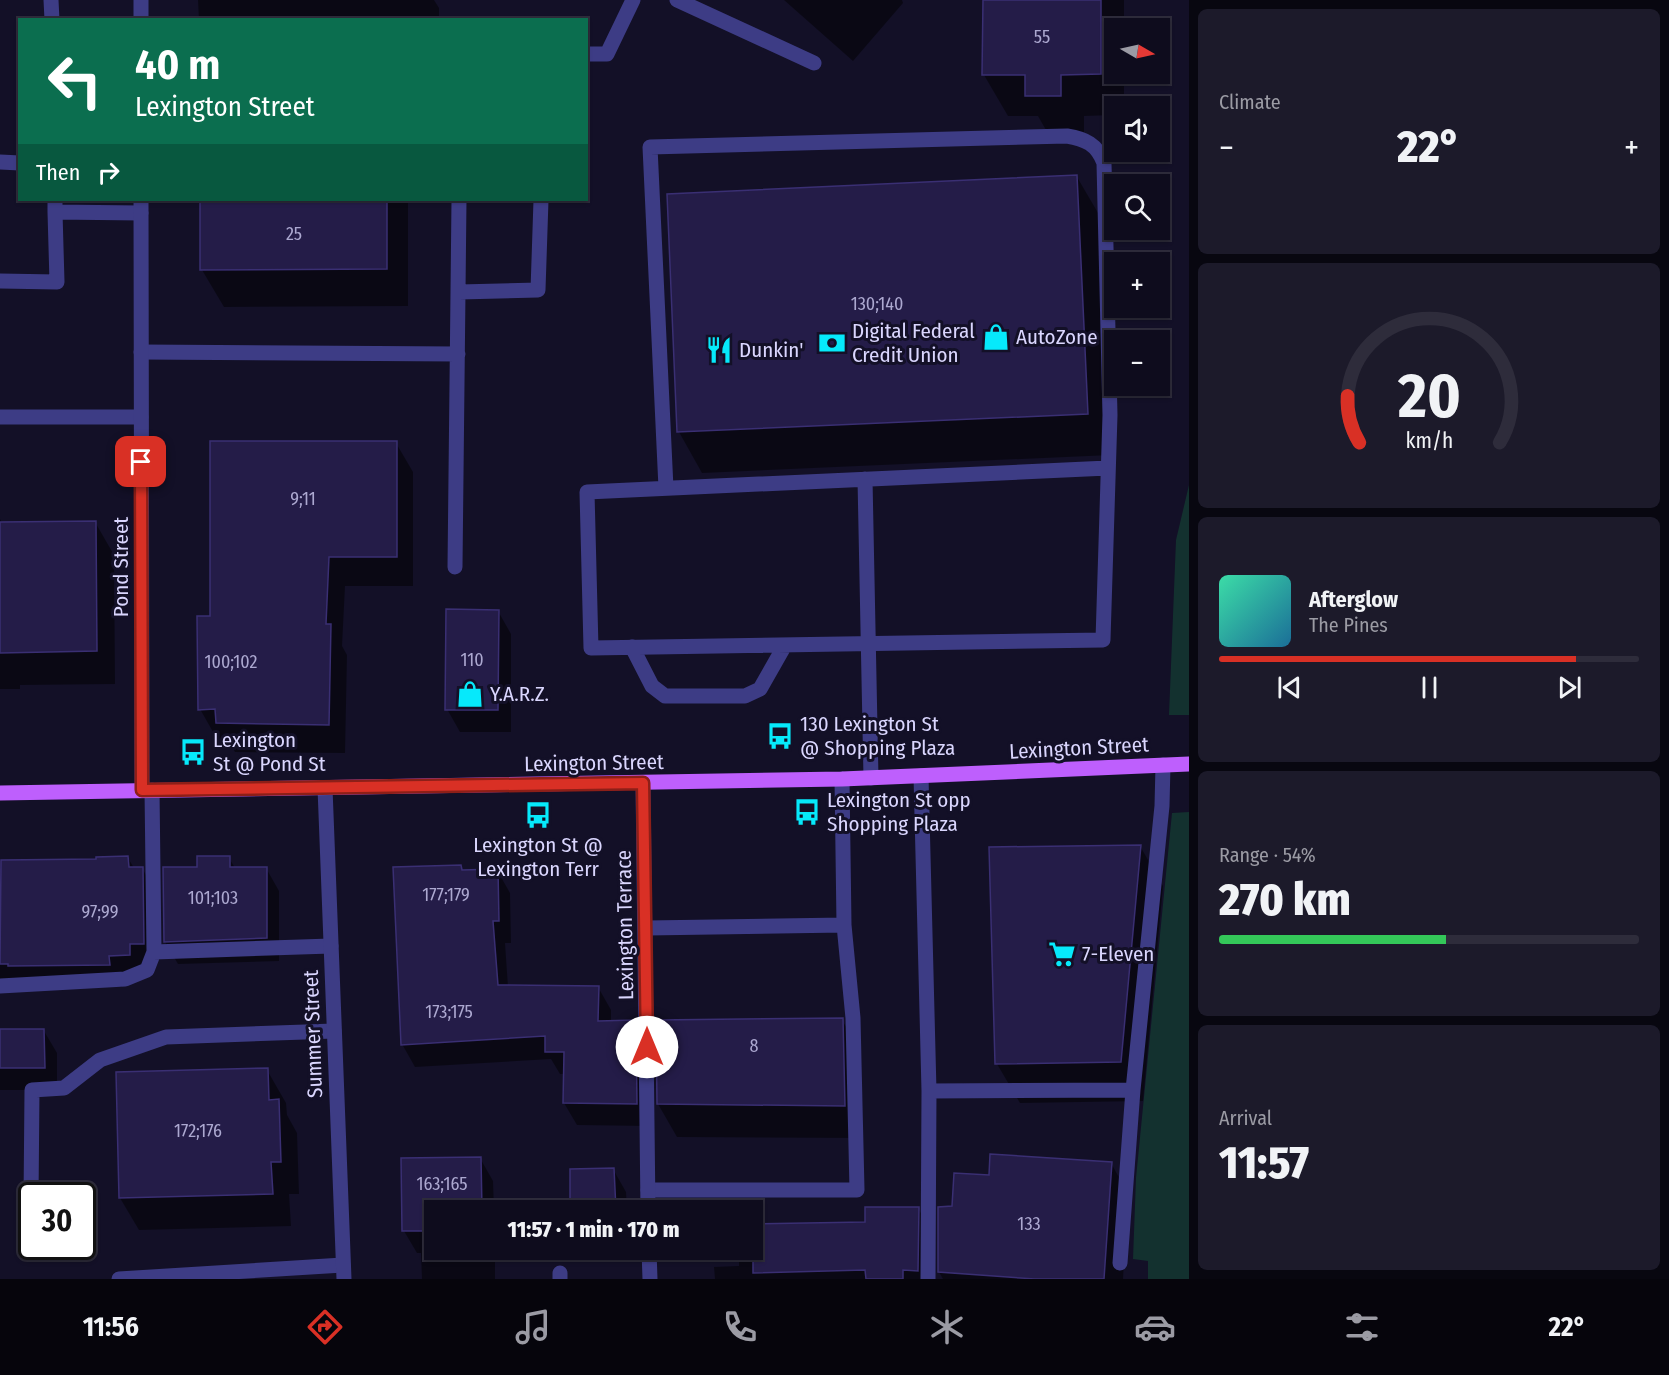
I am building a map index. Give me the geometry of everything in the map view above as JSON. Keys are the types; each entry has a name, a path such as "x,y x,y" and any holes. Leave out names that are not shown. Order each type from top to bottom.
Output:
{"main road":[{"name":"Lexington Street","path":"0,793 842,779 1189,764"}],"street":[{"path":"51,0 52,18"},
{"path":"141,0 141,18"},
{"path":"588,54 607,54 633,0"},
{"path":"677,0 814,63"},
{"path":"666,488 650,147 1066,136 1091,143 1100,153 1104,163 1108,468 1103,640 591,648 587,492 1108,468"},
{"path":"0,162 18,163"},
{"path":"455,567 459,201"},
{"path":"459,292 538,290 541,201"},
{"path":"0,281 57,282 55,206 141,206"},
{"name":"Pond Street","path":"141,206 141,417 147,790 154,952"},
{"path":"141,352 458,354"},
{"path":"0,417 141,417"},
{"path":"864,479 871,778"},
{"path":"632,647 652,686 665,696 745,696 760,689 784,645"},
{"path":"1120,1263 1133,1090 1162,806 1163,765"},
{"path":"921,776 929,1091 928,1279"},
{"path":"648,1190 856,1190 853,1018 844,925 842,779"},
{"name":"Lexington Terrace","path":"643,783 648,1200"},
{"name":"Summer Street","path":"325,788 343,1272"},
{"path":"646,928 844,925"},
{"path":"0,986 133,977 147,970 154,952 330,946"},
{"path":"31,1182 32,1090 64,1088 100,1060 166,1037 334,1031"},
{"path":"929,1091 1133,1090"},
{"path":"649,1260 650,1279"},
{"path":"119,1279 343,1272"}],"green space":[{"path":"1189,485 1189,715 1169,715 1176,540"},
{"path":"1189,812 1189,1279 1148,1279 1148,1261 1133,1259 1136,1178 1172,813"}],"building":[{"path":"983,0 1101,0 1101,74 1061,75 1061,96 1025,96 1025,75 982,75"},
{"path":"1077,175 1088,414 677,432 667,194"},
{"path":"200,201 387,201 387,269 200,270"},
{"path":"210,441 397,441 397,557 329,557 326,624 331,624 329,725 216,723 215,709 198,710 197,616 210,616"},
{"path":"96,521 97,651 0,653 0,522"},
{"path":"446,609 499,610 498,710 445,710"},
{"name":"7-Eleven","path":"1141,845 1121,1062 995,1064 989,847"},
{"path":"128,856 129,867 143,867 144,944 130,944 130,955 109,956 110,965 8,966 8,964 0,964 1,860 96,859 96,857"},
{"path":"197,856 230,856 230,867 267,867 267,938 164,942 163,867 197,867"},
{"path":"461,865 462,870 498,869 499,921 493,921 498,985 599,986 598,1021 636,1020 637,1104 563,1103 564,1052 545,1052 545,1036 401,1045 393,867"},
{"path":"843,1018 845,1106 657,1104 656,1020"},
{"path":"0,1029 44,1029 45,1068 0,1068"},
{"path":"268,1068 269,1100 279,1099 281,1162 271,1162 273,1194 119,1198 116,1072"},
{"path":"990,1154 1112,1162 1104,1279 1035,1279 938,1272 938,1207 952,1206 954,1173 989,1175"},
{"path":"481,1157 482,1200 424,1200 424,1231 402,1231 401,1158"},
{"path":"614,1168 616,1200 570,1200 570,1169"},
{"path":"865,1207 919,1207 918,1271 903,1270 903,1279 866,1279 865,1270 753,1273 753,1260 763,1260 763,1224 865,1222"}],"place":[{"name":"AutoZone","path":"996,337"},
{"name":"Digital Federal Credit Union","path":"832,343"},
{"name":"Dunkin'","path":"719,350"},
{"name":"Y.A.R.Z.","path":"470,694"},
{"name":"130 Lexington St @ Shopping Plaza","path":"780,736"},
{"name":"Lexington St @ Pond St","path":"193,752"},
{"name":"Lexington St opp Shopping Plaza","path":"807,812"},
{"name":"Lexington St @ Lexington Terr","path":"538,815"},
{"name":"7-Eleven","path":"1062,954"}],"route":[{"path":"141,462 142,790 643,783 647,1047"}]}
